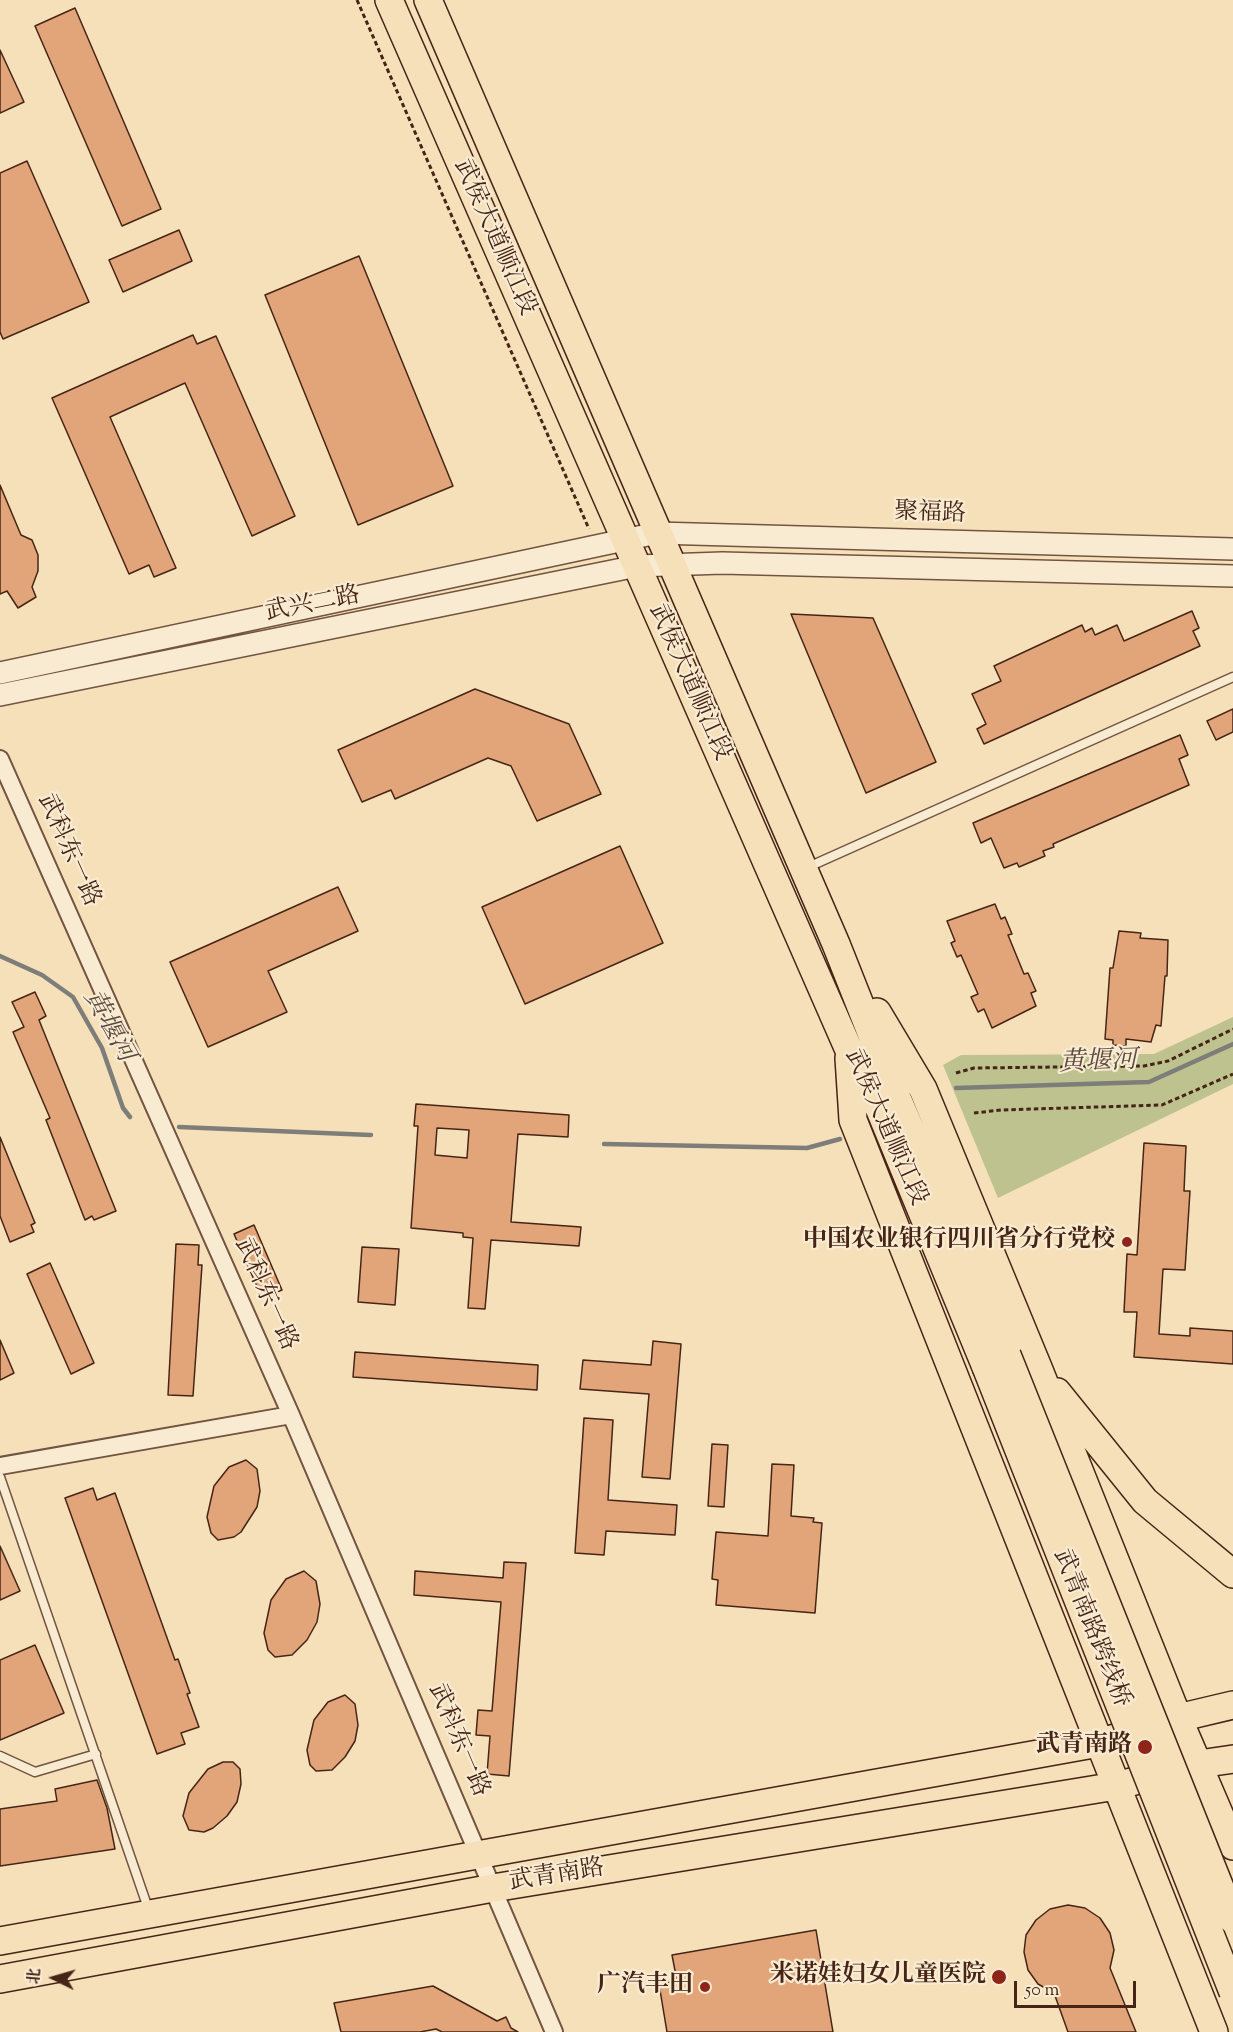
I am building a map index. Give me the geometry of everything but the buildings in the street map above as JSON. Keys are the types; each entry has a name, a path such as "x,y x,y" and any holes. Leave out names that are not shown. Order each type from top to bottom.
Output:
{"main road":[{"name":"武侯大道顺江段","path":"389,0 849,1050 880,1110 996,1361"},
{"name":"武侯大道顺江段","path":"428,0 836,944 996,1361"},
{"path":"554,375 582,359"},
{"path":"836,944 923,1089 1039,1370 1178,1718 1233,1846"},
{"path":"849,1050 853,1120 1214,2032"},
{"name":"武青南路跨线桥","path":"996,1361 1233,1920"},
{"name":"武青南路跨线桥","path":"996,1361 1233,1992"},
{"path":"1039,1370 1145,1501 1233,1574"},
{"name":"武青南路","path":"0,1941 1099,1743 1178,1718 1233,1705"},
{"name":"武青南路","path":"0,1979 493,1888 1116,1786 1199,1764 1233,1759"}],"street":[{"name":"聚福路","path":"0,673 657,533 1233,549"},
{"name":"武兴二路","path":"0,695 637,566 670,563 1233,576"},
{"name":"武科东一路","path":"0,759 291,1415 554,2032"},
{"path":"0,1466 291,1415"}],"lane":[{"path":"804,869 1233,677"},
{"path":"0,1477 151,1915"},
{"path":"0,1756 35,1772 96,1754"}],"path":[{"path":"357,0 596,545"},
{"path":"956,1073 974,1068 1144,1066 1168,1061 1233,1029"},
{"path":"974,1113 1001,1110 1162,1105 1233,1074"}],"green space":[{"path":"1233,1017 1233,1084 998,1198 943,1065 961,1055 1154,1054"}],"waterway":[{"name":"黄堰河","path":"0,956 42,975 73,997 102,1048 123,1108 130,1117"},
{"name":"黄堰河","path":"956,1088 1149,1082 1233,1044"},
{"name":"黄堰河","path":"179,1127 371,1135"},
{"name":"黄堰河","path":"604,1144 807,1148 840,1139"}],"place":[{"name":"中国农业银行四川省分行党校","path":"1127,1242"},
{"name":"武青南路","path":"1145,1747"},
{"name":"米诺娃妇女儿童医院","path":"999,1977"},
{"name":"广汽丰田","path":"705,1987"}]}
